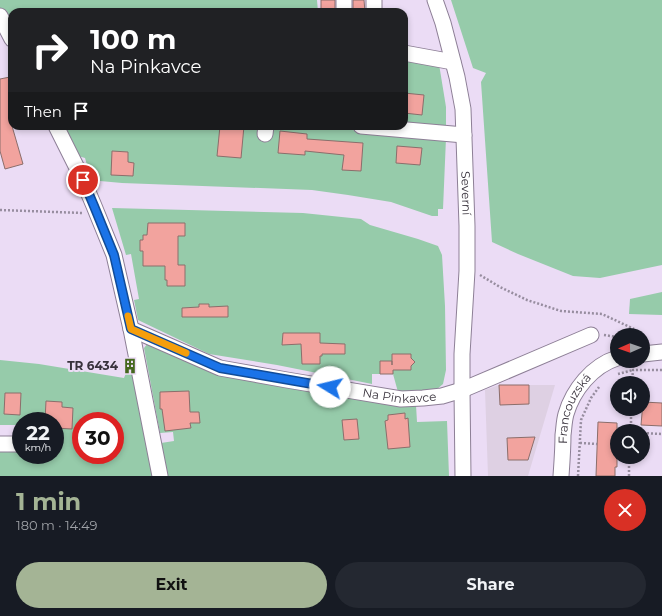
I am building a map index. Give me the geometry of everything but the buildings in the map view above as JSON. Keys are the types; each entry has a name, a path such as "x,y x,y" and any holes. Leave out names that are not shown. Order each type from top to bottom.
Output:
{"street":[{"name":"Severní","path":"435,0 443,23 461,94 464,135 467,226 471,272 462,354 463,476"},
{"path":"1,21 8,32"},
{"path":"408,54 453,62"},
{"path":"58,130 83,180 114,255 131,329 160,476"},
{"path":"407,130 464,135"},
{"name":"Na Pinkavce","path":"131,329 220,368 401,399 442,396 462,390"},
{"path":"462,390 591,335"},
{"path":"650,353 662,352"},
{"name":"Francouzská","path":"561,476 564,424 573,397 583,382 601,366 610,362"},
{"path":"0,444 12,444"}],"path":[{"path":"0,210 96,210"},
{"path":"471,272 527,300 561,311 602,314 632,328"},
{"path":"614,376 633,370 662,370"},
{"path":"633,370 633,376"},
{"path":"578,476 580,420 591,398 600,386"},
{"path":"650,433 662,434"},
{"path":"580,443 597,444"},
{"path":"629,476 630,464"}],"shaded area":[{"path":"499,385 555,385 528,476 488,476 485,390"}],"green space":[{"path":"0,0 317,0 318,8 8,8 8,27 0,12"},
{"path":"451,0 662,0 662,265 600,278 573,276 492,242 481,82 486,73 473,68"},
{"path":"408,60 439,64 446,107 446,127 408,123"},
{"path":"65,130 352,130 446,138 443,209 438,209 438,216 432,216 391,202 312,190 122,183 89,180 84,169 87,165 85,158 78,156"},
{"path":"112,208 303,213 361,219 370,225 438,246 442,255 445,306 446,370 443,384 436,390 398,392 393,374 372,374 372,384 277,365 209,354 138,320 134,300 139,299 131,254 126,255"},
{"path":"662,292 662,315 629,314 630,299"},
{"path":"148,343 214,370 416,405 417,422 447,421 449,476 168,476 161,443 174,441 173,432 160,433 144,348"},
{"path":"0,360 39,364 124,378 126,373 135,369 155,476 0,476 0,449 12,448 12,464 64,464 64,412 12,412 12,425 0,425"}],"slow traffic":[{"path":"128,316 131,329 186,353"}],"place":[{"name":"TR 6434","path":"130,366"}],"route":[{"path":"83,180 114,255 131,329 220,368 330,387"}]}
